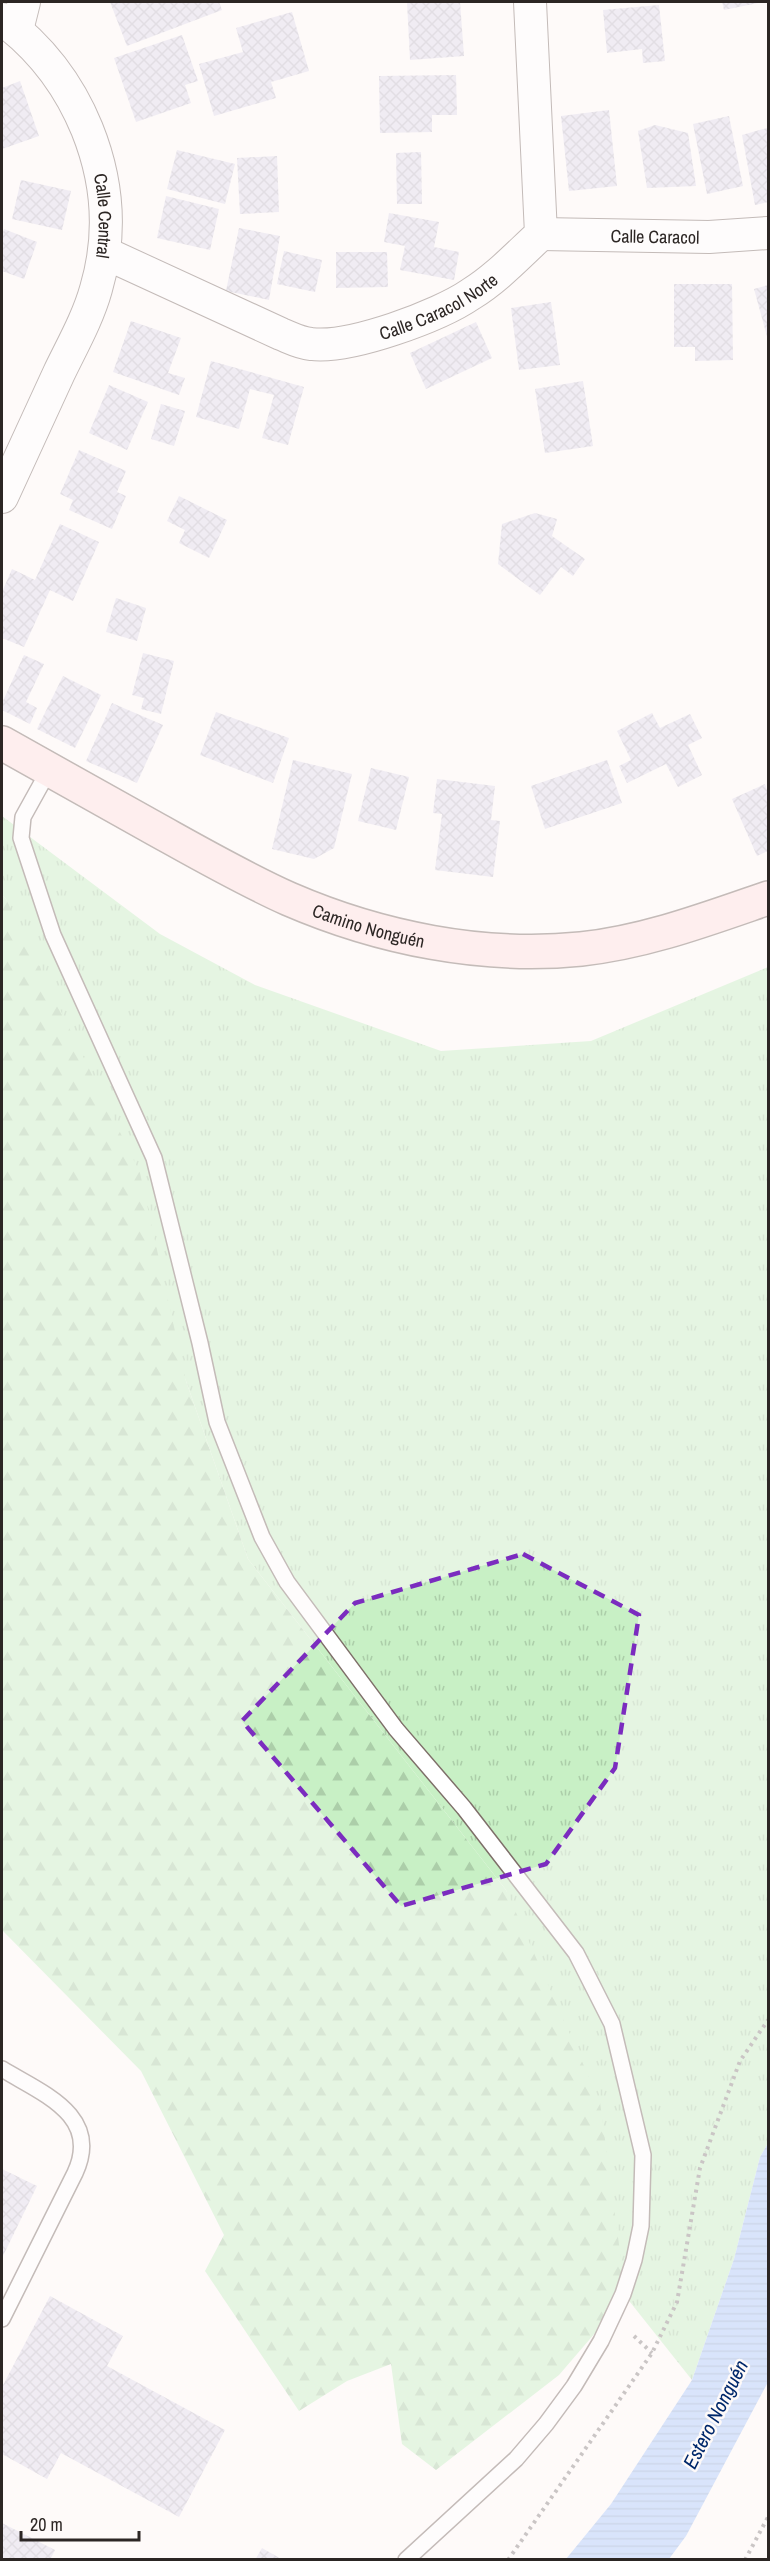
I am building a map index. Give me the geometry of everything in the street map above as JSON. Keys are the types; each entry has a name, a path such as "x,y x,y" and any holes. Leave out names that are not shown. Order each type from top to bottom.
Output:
{"main road":[{"name":"Camino Nonguén","path":"2,743 232,871 289,899 348,921 401,936 497,951 540,951 621,943 661,934 768,898"}],"street":[{"path":"530,2 541,234"},
{"name":"Calle Central","path":"2,497 96,291 107,233 105,198 92,141 81,114 63,83 14,17"},
{"name":"Calle Caracol","path":"541,234 709,237 768,233"},
{"name":"Calle Caracol Norte","path":"105,253 298,341 329,344 350,341 430,317 471,294 503,270 541,234"}],"lane":[{"path":"49,770 23,817 21,838 53,935 154,1158 200,1343 217,1422 262,1537 287,1582 396,1729 464,1808 576,1953 612,2024 643,2155 641,2226 634,2260 623,2294 601,2341 574,2386 516,2459 406,2559"},
{"path":"2,2069 68,2112 76,2123 82,2149 80,2162 2,2319"}],"path":[{"path":"745,2559 768,2517"}],"highlighted area":[{"path":"523,1554 639,1615 615,1768 546,1864 401,1906 242,1721 355,1603"}],"green space":[{"path":"2,816 160,934 255,985 441,1051 591,1041 768,967 768,2143 760,2157 734,2259 692,2380 626,2297 506,1890 248,1559 186,1381 6,899 2,895"},
{"path":"2,895 6,899 140,1173 186,1381 248,1559 506,1890 600,2102 626,2297 559,2375 436,2470 402,2444 391,2364 347,2381 299,2411 205,2271 224,2235 141,2071 2,1930"}],"water":[{"name":"Estero Nonguén","path":"768,2143 768,2382 686,2536 669,2559 566,2559 611,2504 692,2380 734,2259 760,2157"}],"building":[{"path":"110,2 219,2 222,10 127,46"},
{"path":"407,2 460,2 464,56 410,60"},
{"path":"722,2 758,2 758,3 724,10"},
{"path":"659,5 665,61 643,63 642,49 607,53 603,10"},
{"path":"292,12 309,71 271,82 276,98 214,116 199,64 243,52 236,28"},
{"path":"182,35 198,81 185,85 191,103 136,122 114,58"},
{"path":"456,75 457,115 432,115 432,132 380,133 379,76"},
{"path":"20,81 39,136 2,149 2,88"},
{"path":"609,110 617,186 569,191 561,116"},
{"path":"729,116 743,186 707,194 693,124"},
{"path":"655,125 688,133 696,186 647,188 638,131"},
{"path":"767,128 768,202 755,205 742,135"},
{"path":"177,150 235,164 225,204 167,189"},
{"path":"421,152 422,204 397,204 396,153"},
{"path":"277,156 279,212 240,214 237,158"},
{"path":"21,180 71,191 62,230 12,219"},
{"path":"166,196 219,209 210,250 157,238"},
{"path":"389,213 439,222 434,247 459,252 454,280 400,270 405,246 384,242"},
{"path":"239,228 280,236 269,300 226,291"},
{"path":"4,229 37,242 24,279 2,271"},
{"path":"284,251 322,260 315,292 277,284"},
{"path":"336,252 387,252 388,287 336,288"},
{"path":"674,284 732,284 733,360 695,361 695,347 674,347"},
{"path":"768,285 768,340 754,289"},
{"path":"551,302 560,365 519,370 511,308"},
{"path":"131,321 181,338 168,373 185,378 179,395 113,372"},
{"path":"476,322 492,358 426,389 410,353"},
{"path":"211,361 304,387 288,445 262,438 274,395 250,389 239,429 196,417"},
{"path":"583,381 593,446 545,453 535,389"},
{"path":"109,385 148,402 127,450 89,433"},
{"path":"161,404 185,411 174,446 151,439"},
{"path":"79,450 126,471 117,492 126,496 112,529 69,510 73,500 60,494"},
{"path":"179,496 227,520 209,558 179,543 185,530 167,521"},
{"path":"535,513 557,519 552,536 585,559 573,576 561,567 540,595 498,564 502,524"},
{"path":"60,524 99,542 73,601 50,590 24,647 2,638 2,592 12,569 35,580"},
{"path":"116,598 146,608 137,641 106,632"},
{"path":"143,653 174,661 161,714 141,709 144,698 132,695"},
{"path":"24,655 44,664 26,702 37,708 30,724 2,710 2,703"},
{"path":"63,676 101,695 75,748 37,729"},
{"path":"112,703 163,725 137,783 86,761"},
{"path":"216,712 289,738 273,783 200,755"},
{"path":"652,713 660,728 690,714 702,738 688,745 702,775 678,787 666,764 627,783 619,766 631,760 617,731"},
{"path":"293,760 352,774 334,848 314,859 272,849"},
{"path":"607,760 622,803 545,829 531,786"},
{"path":"371,768 409,777 396,830 358,821"},
{"path":"437,779 495,786 491,820 500,821 493,877 435,870 442,814 433,813"},
{"path":"765,784 768,793 768,851 757,856 732,799"},
{"path":"2,2169 37,2186 2,2258"},
{"path":"50,2296 123,2336 107,2366 225,2430 179,2517 61,2453 47,2479 2,2454 2,2387"},
{"path":"2,2523 55,2550 50,2560 2,2560"},
{"path":"262,2548 283,2560 255,2560"}]}
